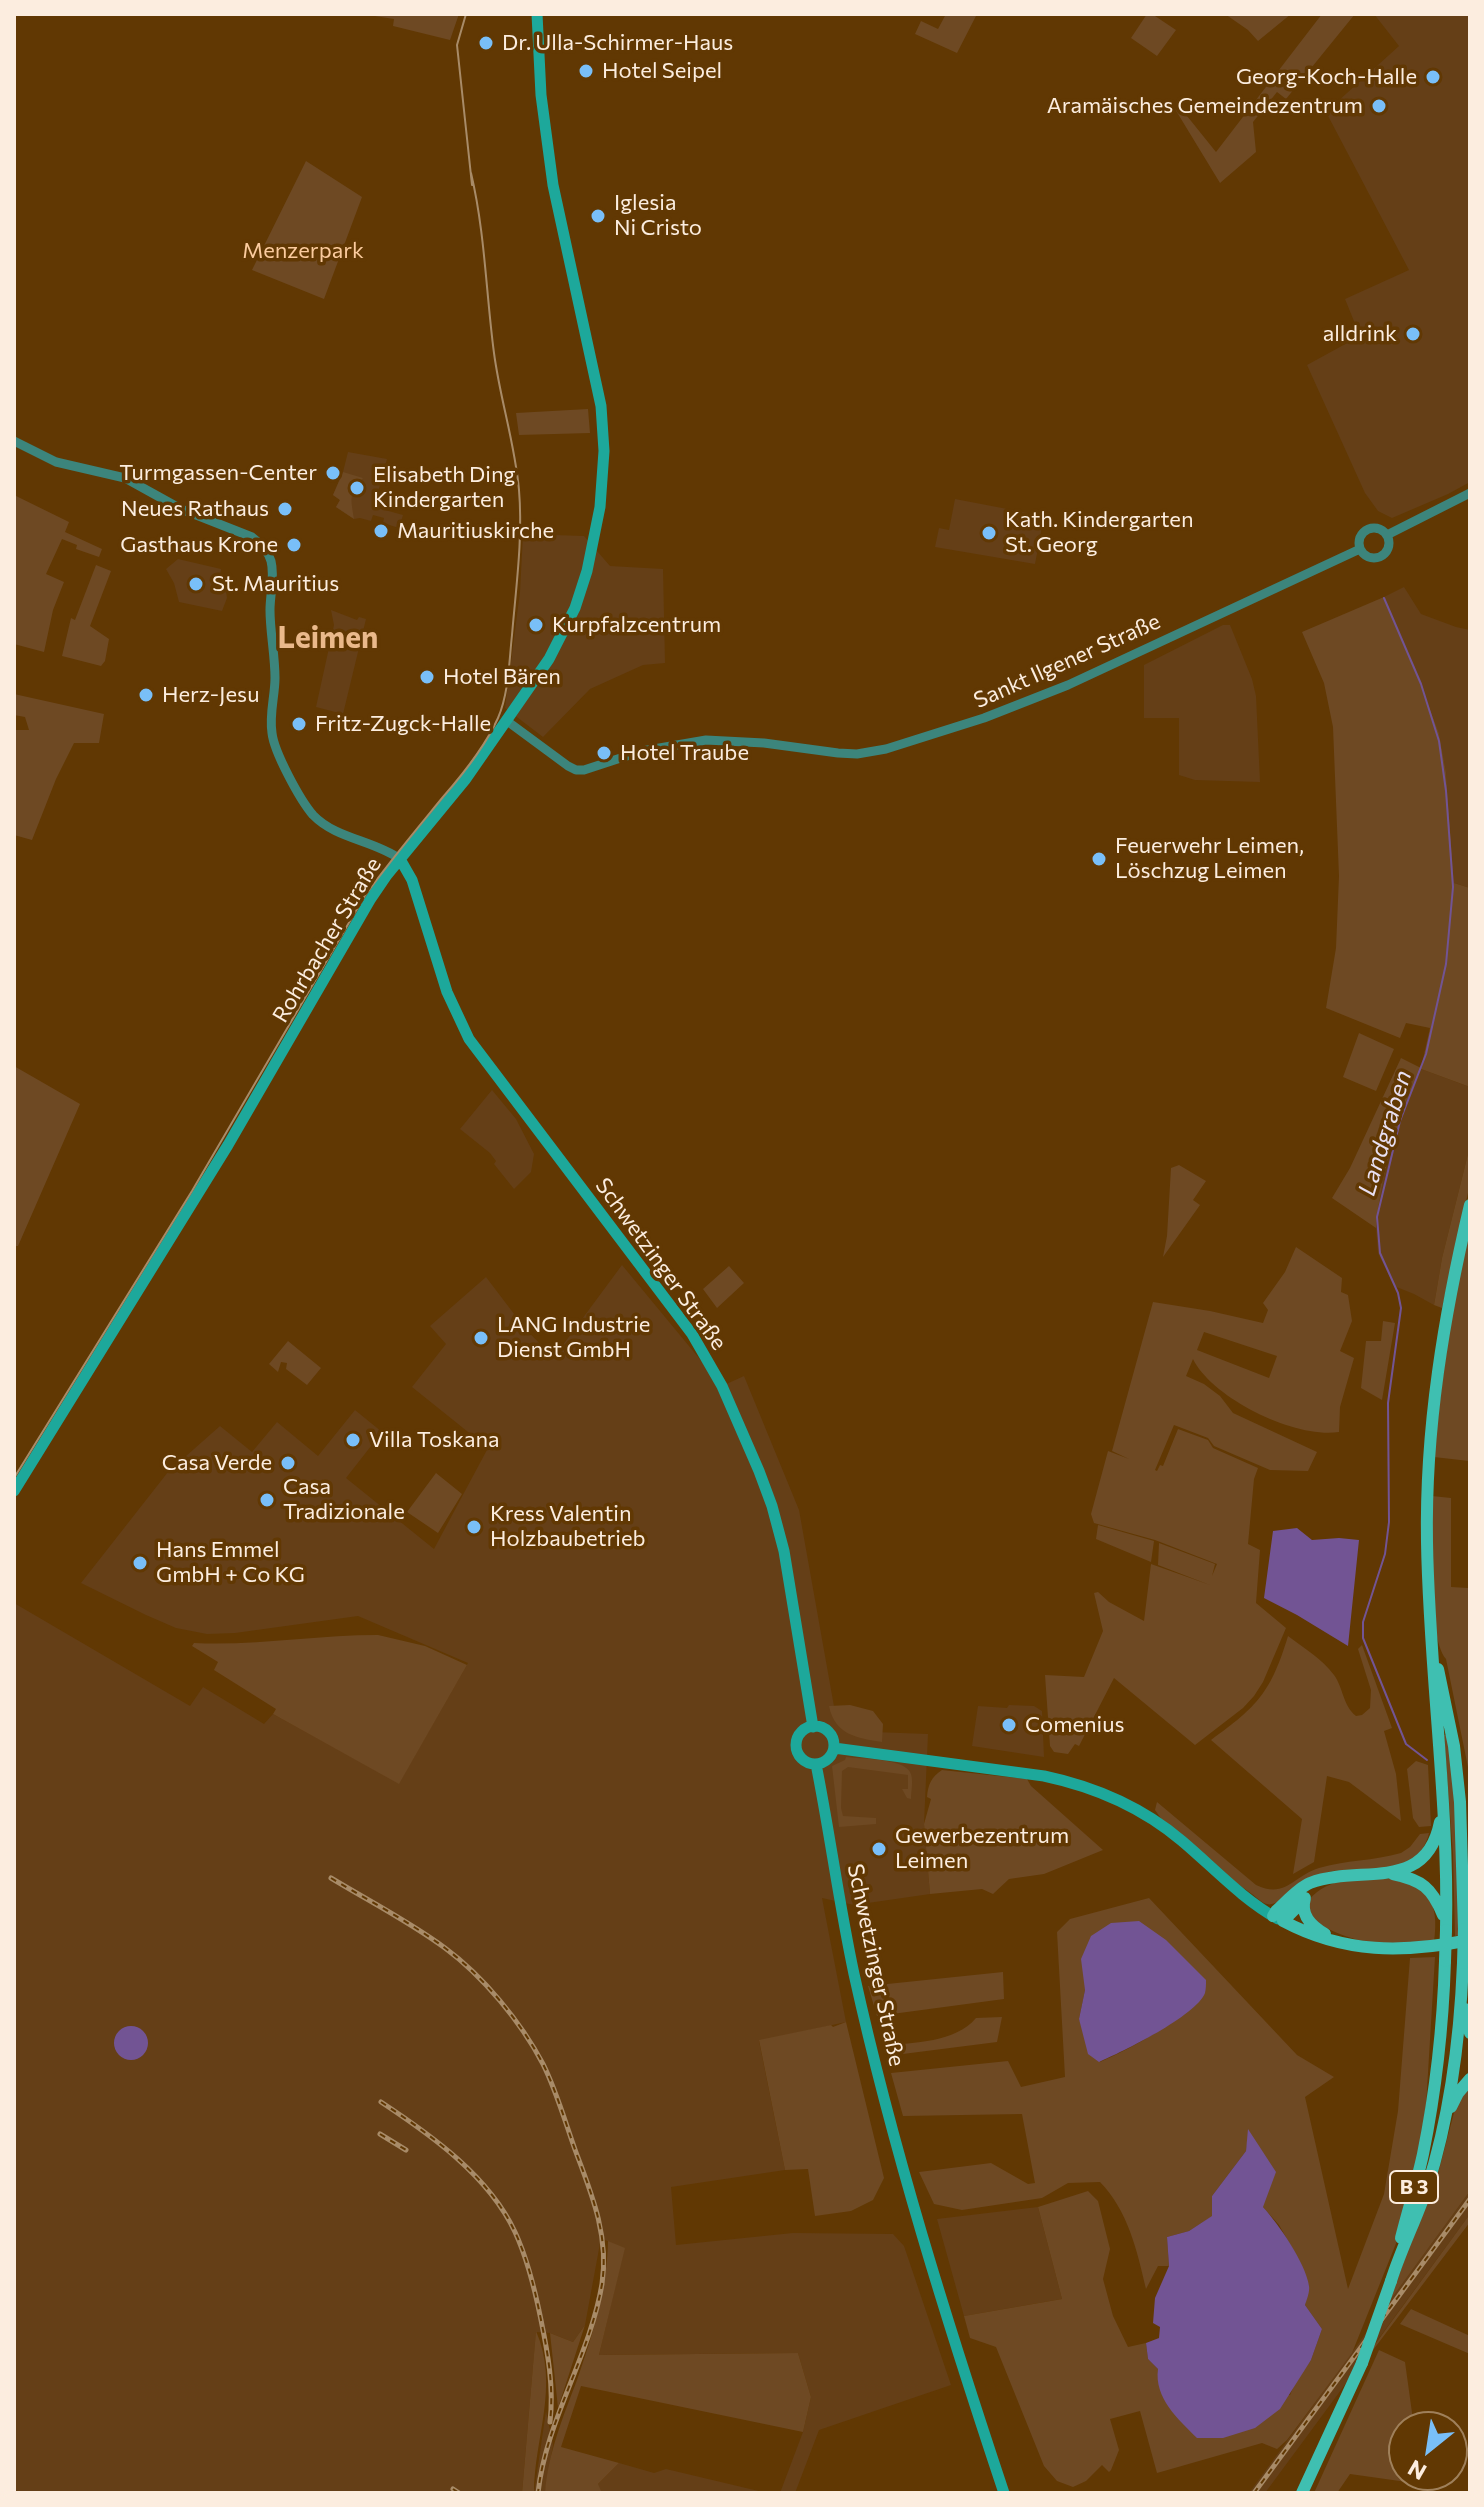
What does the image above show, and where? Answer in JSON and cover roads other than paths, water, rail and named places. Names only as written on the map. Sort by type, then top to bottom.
[{"type":"main road","name":"Rohrbacher Straße","points":[[14,1491],[228,1145],[370,900],[453,796],[507,721],[549,659],[575,608],[587,571],[600,507],[604,451],[595,368],[553,185],[541,95],[537,14]]},
{"type":"main road","name":"Schwetzinger Straße","points":[[400,859],[412,880],[447,992],[469,1039],[692,1334],[730,1401],[772,1506],[784,1551],[813,1727]]},
{"type":"main road","name":"B 3","points":[[1302,2493],[1354,2385],[1396,2265],[1423,2154],[1441,2035],[1446,1926],[1443,1808],[1432,1668],[1427,1528],[1433,1413],[1448,1302],[1470,1205]]},
{"type":"main road","name":"B 3","points":[[1396,2265],[1427,2188],[1446,2113],[1467,1935],[1456,1760],[1431,1635]]},
{"type":"main road","points":[[813,1727],[827,1731],[834,1748],[829,1758],[816,1764],[802,1760],[796,1747],[801,1733],[813,1727]]},
{"type":"main road","points":[[834,1748],[1021,1772],[1076,1783],[1100,1792],[1146,1814],[1236,1890],[1278,1919],[1320,1938],[1367,1948],[1401,1950],[1467,1935]]},
{"type":"main road","name":"Schwetzinger Straße","points":[[816,1764],[855,1977],[904,2172],[945,2313],[1004,2493]]},
{"type":"main road","points":[[1389,1874],[1411,1866],[1428,1853],[1438,1834],[1443,1808]]},
{"type":"main road","points":[[1278,1919],[1276,1911],[1308,1884],[1341,1875],[1389,1874],[1417,1881],[1428,1889],[1439,1903],[1446,1926]]},
{"type":"main road","points":[[1278,1919],[1303,1901],[1320,1881]]},
{"type":"main road","points":[[1303,1901],[1303,1909],[1311,1924],[1338,1942]]},
{"type":"main road","points":[[1462,1988],[1470,2033]]},
{"type":"main road","points":[[1446,2113],[1470,2079]]},
{"type":"street","points":[[14,441],[56,462],[125,478],[181,509],[252,537],[269,555],[273,572],[270,615],[275,681],[271,716],[276,749],[303,802],[315,817],[328,827],[376,845],[400,859]]},
{"type":"street","name":"Sankt Ilgener Straße","points":[[1387,535],[1470,493]]},
{"type":"street","name":"Sankt Ilgener Straße","points":[[1368,528],[1378,528],[1387,535],[1389,546],[1382,555],[1369,557],[1360,549],[1360,536],[1368,528]]},
{"type":"street","name":"Sankt Ilgener Straße","points":[[507,721],[579,771],[642,751],[706,740],[764,743],[838,753],[869,753],[984,718],[1057,690],[1360,549]]},
{"type":"waterway","name":"Landgraben","points":[[1384,598],[1421,684],[1439,741],[1453,887],[1446,964],[1426,1054],[1400,1121],[1377,1217],[1380,1253],[1398,1293],[1401,1308],[1388,1403],[1389,1522],[1385,1554],[1363,1622],[1363,1638],[1406,1744],[1427,1760]]},
{"type":"tram line","points":[[466,14],[457,45],[472,185]]},
{"type":"tram line","points":[[14,1478],[192,1191],[364,897],[474,759],[502,708],[508,677],[518,562],[519,490],[494,353],[482,240],[471,173]]},
{"type":"railway","points":[[331,1878],[404,1920],[445,1948],[500,2001],[543,2064],[589,2186],[601,2234],[602,2284],[588,2337],[550,2440],[538,2493]]},
{"type":"railway","points":[[381,2102],[457,2158],[490,2193],[515,2232],[531,2275],[546,2345],[551,2383],[550,2422]]},
{"type":"railway","points":[[380,2134],[406,2150]]},
{"type":"railway","points":[[1254,2493],[1470,2199]]},
{"type":"railway","points":[[453,2489],[459,2493]]},
{"type":"place","name":"Dr. Ulla-Schirmer-Haus","points":[[486,43]]},
{"type":"place","name":"Hotel Seipel","points":[[586,71]]},
{"type":"place","name":"Georg-Koch-Halle","points":[[1433,77]]},
{"type":"place","name":"Aramäisches Gemeindezentrum","points":[[1379,106]]},
{"type":"place","name":"Iglesia Ni Cristo","points":[[598,216]]},
{"type":"place","name":"alldrink","points":[[1413,334]]},
{"type":"place","name":"Turmgassen-Center","points":[[333,473]]},
{"type":"place","name":"Elisabeth Ding Kindergarten","points":[[357,488]]},
{"type":"place","name":"Neues Rathaus","points":[[285,509]]},
{"type":"place","name":"Mauritiuskirche","points":[[381,531]]},
{"type":"place","name":"Kath. Kindergarten St. Georg","points":[[989,533]]},
{"type":"place","name":"Gasthaus Krone","points":[[294,545]]},
{"type":"place","name":"St. Mauritius","points":[[196,584]]},
{"type":"place","name":"Kurpfalzcentrum","points":[[536,625]]},
{"type":"place","name":"Hotel Bären","points":[[427,677]]},
{"type":"place","name":"Herz-Jesu","points":[[146,695]]},
{"type":"place","name":"Fritz-Zugck-Halle","points":[[299,724]]},
{"type":"place","name":"Hotel Traube","points":[[604,753]]},
{"type":"place","name":"Feuerwehr Leimen, Löschzug Leimen","points":[[1099,859]]},
{"type":"place","name":"LANG Industrie Dienst GmbH","points":[[481,1338]]},
{"type":"place","name":"Villa Toskana","points":[[353,1440]]},
{"type":"place","name":"Casa Verde","points":[[288,1463]]},
{"type":"place","name":"Casa Tradizionale","points":[[267,1500]]},
{"type":"place","name":"Kress Valentin Holzbaubetrieb","points":[[474,1527]]},
{"type":"place","name":"Hans Emmel GmbH + Co KG","points":[[140,1563]]},
{"type":"place","name":"Comenius","points":[[1009,1725]]},
{"type":"place","name":"Gewerbezentrum Leimen","points":[[879,1849]]},
{"type":"district","name":"Leimen","points":[[328,638]]},
{"type":"park label","name":"Menzerpark","points":[[303,251]]}]
